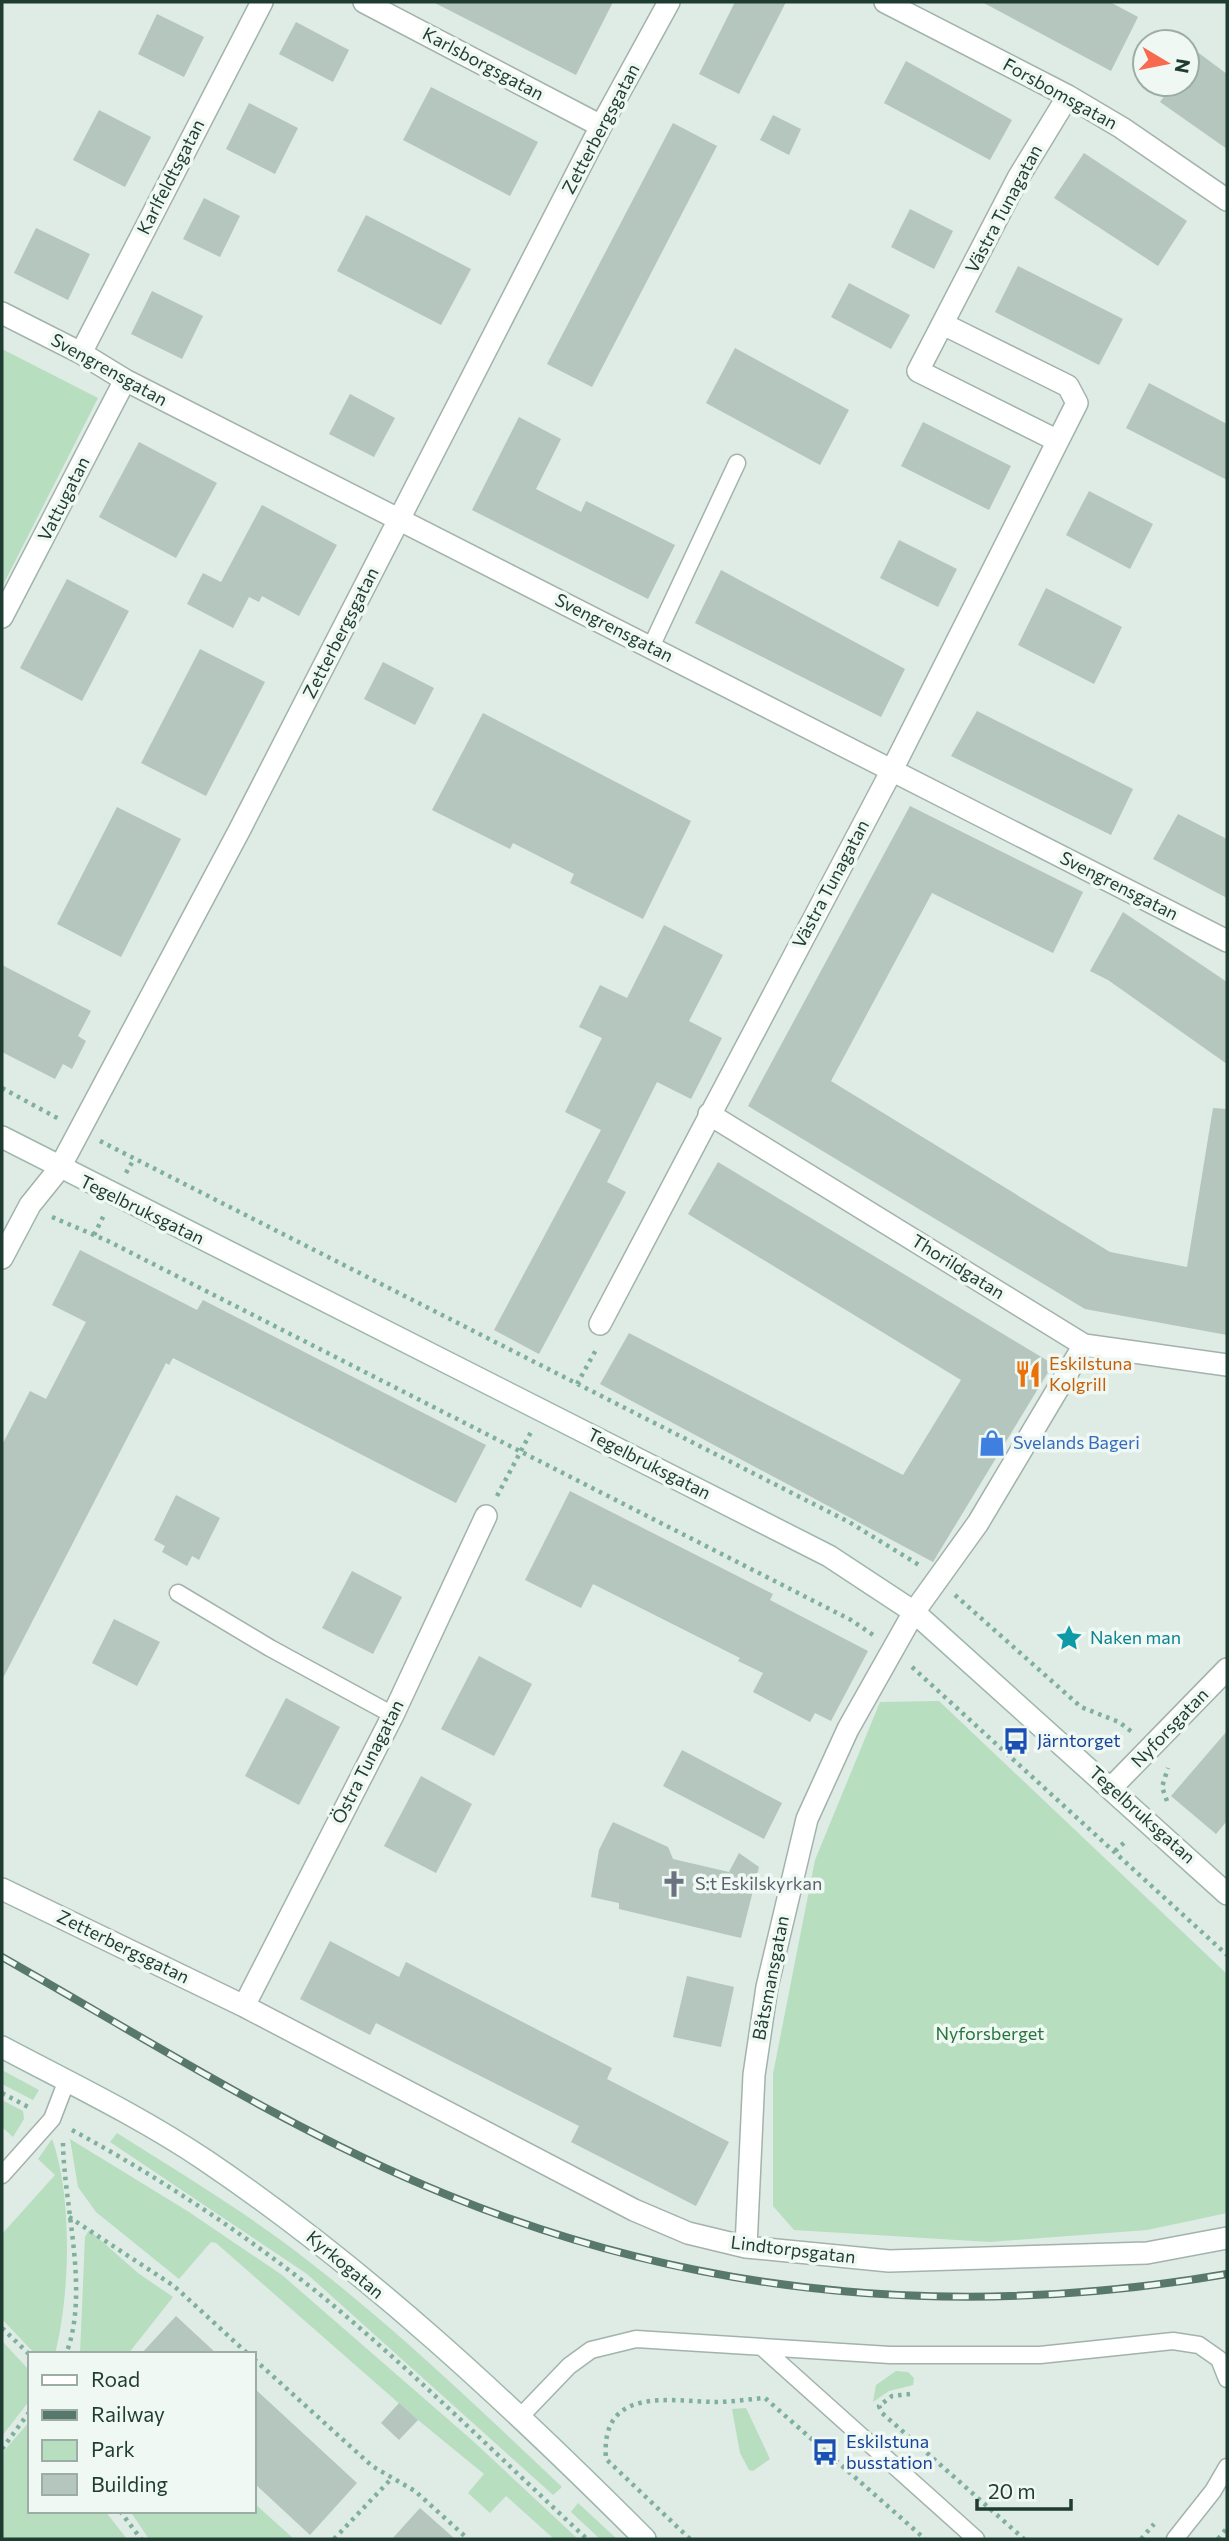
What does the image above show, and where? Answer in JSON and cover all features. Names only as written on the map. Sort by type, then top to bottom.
[{"type":"street","name":"Karlfeldtsgatan","points":[[81,353],[262,2]]},
{"type":"street","name":"Karlsborgsgatan","points":[[364,2],[601,126]]},
{"type":"street","name":"Zetterbergsgatan","points":[[2,1258],[30,1205],[59,1169],[400,519],[601,126],[669,2]]},
{"type":"street","name":"Forsbomsgatan","points":[[885,2],[1068,96],[1122,128],[1227,200]]},
{"type":"street","name":"Västra Tunagatan","points":[[1056,440],[918,371],[1018,177],[1068,96]]},
{"type":"street","name":"Svengrensgatan","points":[[2,313],[81,353],[125,380],[1227,941]]},
{"type":"street","name":"Västra Tunagatan","points":[[600,1324],[892,770],[1077,403],[1068,386],[943,324]]},
{"type":"street","name":"Vattugatan","points":[[2,617],[125,380]]},
{"type":"street","name":"Thorildgatan","points":[[709,1114],[1084,1345],[1227,1365]]},
{"type":"street","name":"Tegelbruksgatan","points":[[2,1137],[59,1169],[829,1556],[914,1612],[1112,1787],[1227,1894]]},
{"type":"street","points":[[914,1612],[978,1523],[1084,1345]]},
{"type":"street","name":"Östra Tunagatan","points":[[244,2006],[393,1714],[486,1516]]},
{"type":"street","name":"Båtsmansgatan","points":[[746,2248],[754,2075],[786,1901],[807,1819],[848,1729],[914,1612]]},
{"type":"street","name":"Nyforsgatan","points":[[1112,1787],[1227,1669]]},
{"type":"street","name":"Zetterbergsgatan","points":[[2,1889],[244,2006]]},
{"type":"street","name":"Lindtorpsgatan","points":[[244,2006],[634,2210],[688,2233],[746,2248],[888,2261],[1035,2259],[1147,2253],[1227,2238]]},
{"type":"street","name":"Kyrkogatan","points":[[2,2047],[67,2080],[203,2158],[292,2221],[520,2417],[645,2539]]},
{"type":"lane","points":[[651,647],[737,463]]},
{"type":"lane","points":[[178,1593],[393,1714]]},
{"type":"lane","points":[[2,2175],[52,2119],[67,2080]]},
{"type":"lane","points":[[520,2417],[569,2366],[591,2350],[615,2343],[653,2338],[764,2349],[890,2355],[1040,2356],[1173,2341],[1199,2345],[1219,2360],[1227,2379]]},
{"type":"lane","points":[[764,2349],[976,2539]]},
{"type":"lane","points":[[1174,2539],[1213,2491],[1227,2467]]},
{"type":"path","points":[[30,1205],[108,1241],[851,1620],[893,1649],[1227,1955]]},
{"type":"path","points":[[577,1384],[600,1341],[600,1324]]},
{"type":"path","points":[[486,1516],[561,1376]]},
{"type":"path","points":[[2,2093],[148,2172],[211,2213],[300,2279],[399,2364],[587,2539]]},
{"type":"path","points":[[63,2137],[76,2301],[74,2328],[67,2352]]},
{"type":"path","points":[[68,2217],[174,2286],[246,2352]]},
{"type":"path","points":[[2,2328],[28,2353]]},
{"type":"path","points":[[256,2361],[360,2456],[415,2491],[468,2539]]},
{"type":"path","points":[[910,2394],[892,2396],[878,2406],[881,2413],[1024,2539]]},
{"type":"path","points":[[690,2539],[606,2459],[604,2437],[615,2419],[634,2403],[678,2398],[716,2402],[765,2398],[925,2539]]},
{"type":"path","points":[[2,2449],[28,2413]]},
{"type":"path","points":[[334,2539],[392,2478]]},
{"type":"path","points":[[122,2513],[141,2539]]},
{"type":"path","points":[[1218,2539],[1227,2528]]},
{"type":"green space","points":[[2,349],[98,398],[2,587]]},
{"type":"green space","name":"Nyforsberget","points":[[939,1701],[1227,1974],[1227,2213],[1147,2230],[990,2242],[794,2230],[773,2206],[773,2074],[815,1860],[880,1702]]},
{"type":"green space","points":[[2,2070],[39,2090],[33,2100],[2,2084]]},
{"type":"green space","points":[[2,2100],[23,2111],[24,2119],[13,2137],[2,2127]]},
{"type":"green space","points":[[117,2133],[245,2215],[322,2272],[427,2361],[562,2487],[553,2495],[307,2274],[110,2142]]},
{"type":"green space","points":[[52,2139],[63,2189],[67,2246],[64,2304],[55,2352],[33,2352],[2,2319],[2,2234],[55,2175],[38,2159]]},
{"type":"green space","points":[[70,2139],[189,2212],[282,2275],[473,2441],[578,2539],[554,2539],[506,2496],[490,2513],[468,2493],[484,2474],[418,2420],[216,2243],[211,2242],[179,2279],[96,2212],[78,2187]]},
{"type":"green space","points":[[89,2230],[138,2273],[173,2297],[130,2352],[80,2352],[85,2237]]},
{"type":"green space","points":[[2,2341],[28,2369],[28,2403],[2,2436]]},
{"type":"green space","points":[[896,2371],[908,2372],[914,2378],[913,2385],[889,2391],[873,2402],[876,2385]]},
{"type":"green space","points":[[746,2408],[770,2459],[753,2471],[749,2470],[740,2453],[732,2409]]},
{"type":"green space","points":[[28,2423],[28,2513],[107,2513],[127,2539],[2,2539],[2,2453]]},
{"type":"green space","points":[[578,2503],[617,2539],[600,2539],[571,2512]]},
{"type":"green space","points":[[256,2505],[294,2539],[149,2539],[131,2513],[256,2513]]},
{"type":"building","points":[[433,2],[613,2],[576,75]]},
{"type":"building","points":[[735,2],[786,2],[739,94],[699,74]]},
{"type":"building","points":[[982,2],[1110,2],[1138,17],[1111,71]]},
{"type":"building","points":[[157,14],[204,37],[184,77],[138,54]]},
{"type":"building","points":[[296,22],[349,50],[333,82],[279,54]]},
{"type":"building","points":[[1201,55],[1227,74],[1227,149],[1160,102],[1163,98],[1201,98]]},
{"type":"building","points":[[906,61],[1012,120],[990,160],[884,103]]},
{"type":"building","points":[[431,87],[538,142],[510,196],[403,140]]},
{"type":"building","points":[[249,103],[298,128],[275,174],[226,149]]},
{"type":"building","points":[[99,110],[151,137],[125,187],[73,160]]},
{"type":"building","points":[[773,115],[801,129],[789,155],[760,140]]},
{"type":"building","points":[[673,123],[717,146],[592,387],[547,364]]},
{"type":"building","points":[[1084,153],[1187,221],[1158,266],[1054,198]]},
{"type":"building","points":[[204,198],[240,216],[220,257],[183,239]]},
{"type":"building","points":[[910,209],[953,231],[934,269],[891,247]]},
{"type":"building","points":[[366,215],[471,269],[441,325],[337,271]]},
{"type":"building","points":[[36,228],[90,254],[68,300],[14,273]]},
{"type":"building","points":[[1018,266],[1123,319],[1099,365],[995,312]]},
{"type":"building","points":[[849,283],[910,315],[891,349],[831,317]]},
{"type":"building","points":[[152,291],[203,316],[182,359],[131,334]]},
{"type":"building","points":[[735,348],[849,410],[820,465],[706,403]]},
{"type":"building","points":[[1149,383],[1227,424],[1227,480],[1126,428]]},
{"type":"building","points":[[350,394],[395,418],[374,457],[329,434]]},
{"type":"building","points":[[519,417],[561,439],[536,489],[581,512],[586,501],[675,545],[648,599],[472,510]]},
{"type":"building","points":[[923,422],[1011,466],[989,510],[901,466]]},
{"type":"building","points":[[139,442],[217,483],[176,558],[99,517]]},
{"type":"building","points":[[1089,491],[1153,524],[1130,569],[1066,535]]},
{"type":"building","points":[[262,505],[337,545],[299,616],[262,596],[259,602],[249,597],[233,628],[187,604],[203,573],[221,582]]},
{"type":"building","points":[[899,540],[957,569],[938,607],[880,578]]},
{"type":"building","points":[[721,570],[905,669],[881,717],[695,623]]},
{"type":"building","points":[[67,579],[129,611],[82,701],[20,668]]},
{"type":"building","points":[[1046,588],[1122,627],[1094,684],[1018,645]]},
{"type":"building","points":[[200,649],[265,682],[206,796],[141,763]]},
{"type":"building","points":[[383,662],[434,688],[415,725],[364,699]]},
{"type":"building","points":[[977,711],[1133,789],[1111,835],[951,756]]},
{"type":"building","points":[[483,713],[691,821],[643,919],[570,883],[574,874],[513,843],[510,849],[432,810]]},
{"type":"building","points":[[910,806],[1083,892],[1053,953],[932,893],[831,1081],[1110,1252],[1187,1267],[1213,1108],[1227,1109],[1227,1335],[1085,1309],[748,1106]]},
{"type":"building","points":[[117,807],[181,839],[121,957],[57,924]]},
{"type":"building","points":[[1178,814],[1227,839],[1227,898],[1153,859]]},
{"type":"building","points":[[1123,912],[1227,982],[1227,1064],[1108,980],[1090,971]]},
{"type":"building","points":[[664,925],[723,955],[689,1021],[722,1038],[691,1099],[657,1082],[607,1182],[626,1192],[539,1354],[494,1330],[601,1130],[565,1112],[602,1038],[579,1027],[600,985],[627,998]]},
{"type":"building","points":[[2,965],[91,1011],[78,1036],[86,1041],[72,1069],[63,1064],[55,1079],[2,1052]]},
{"type":"building","points":[[718,1162],[1053,1364],[933,1562],[600,1384],[629,1333],[903,1475],[961,1380],[688,1214]]},
{"type":"building","points":[[80,1250],[197,1310],[203,1300],[486,1445],[456,1503],[173,1358],[169,1365],[166,1363],[2,1680],[2,1445],[30,1391],[46,1399],[86,1322],[52,1305]]},
{"type":"building","points":[[570,1491],[773,1594],[770,1600],[868,1651],[831,1721],[815,1713],[810,1722],[753,1692],[763,1673],[738,1661],[740,1658],[593,1584],[581,1608],[525,1580]]},
{"type":"building","points":[[176,1495],[220,1518],[199,1560],[192,1556],[187,1566],[162,1552],[165,1546],[154,1540]]},
{"type":"building","points":[[352,1571],[402,1597],[373,1654],[322,1628]]},
{"type":"building","points":[[114,1619],[160,1642],[137,1686],[92,1663]]},
{"type":"building","points":[[479,1656],[532,1684],[494,1756],[441,1729]]},
{"type":"building","points":[[286,1698],[340,1727],[299,1805],[245,1776]]},
{"type":"building","points":[[1227,1731],[1227,1821],[1216,1834],[1171,1796]]},
{"type":"building","points":[[682,1750],[782,1803],[764,1839],[663,1786]]},
{"type":"building","points":[[421,1776],[472,1804],[436,1873],[384,1846]]},
{"type":"building","name":"S:t Eskilskyrkan","points":[[613,1822],[668,1847],[673,1859],[729,1872],[739,1853],[759,1867],[741,1938],[619,1909],[619,1903],[591,1897],[599,1850]]},
{"type":"building","points":[[330,1941],[399,1977],[406,1962],[612,2068],[607,2079],[729,2142],[696,2206],[571,2142],[579,2126],[376,2023],[370,2035],[300,1999]]},
{"type":"building","points":[[687,1976],[734,1987],[721,2047],[673,2037]]},
{"type":"building","points":[[176,2316],[215,2352],[143,2352]]},
{"type":"building","points":[[256,2390],[357,2483],[310,2535],[256,2485]]},
{"type":"building","points":[[399,2403],[418,2420],[399,2440],[381,2423]]},
{"type":"building","points":[[420,2508],[455,2539],[392,2539]]},
{"type":"railway","points":[[2,1957],[220,2083],[387,2169],[445,2194],[541,2229],[637,2257],[733,2277],[831,2290],[929,2296],[1027,2296],[1127,2288],[1227,2274]]},
{"type":"place","name":"Eskilstuna Kolgrill","points":[[1028,1374]]},
{"type":"place","name":"Svelands Bageri","points":[[992,1443]]},
{"type":"place","name":"Naken man","points":[[1069,1638]]},
{"type":"place","name":"Järntorget","points":[[1016,1741]]},
{"type":"place","name":"S:t Eskilskyrkan","points":[[674,1884]]},
{"type":"place","name":"Eskilstuna busstation","points":[[825,2452]]}]
